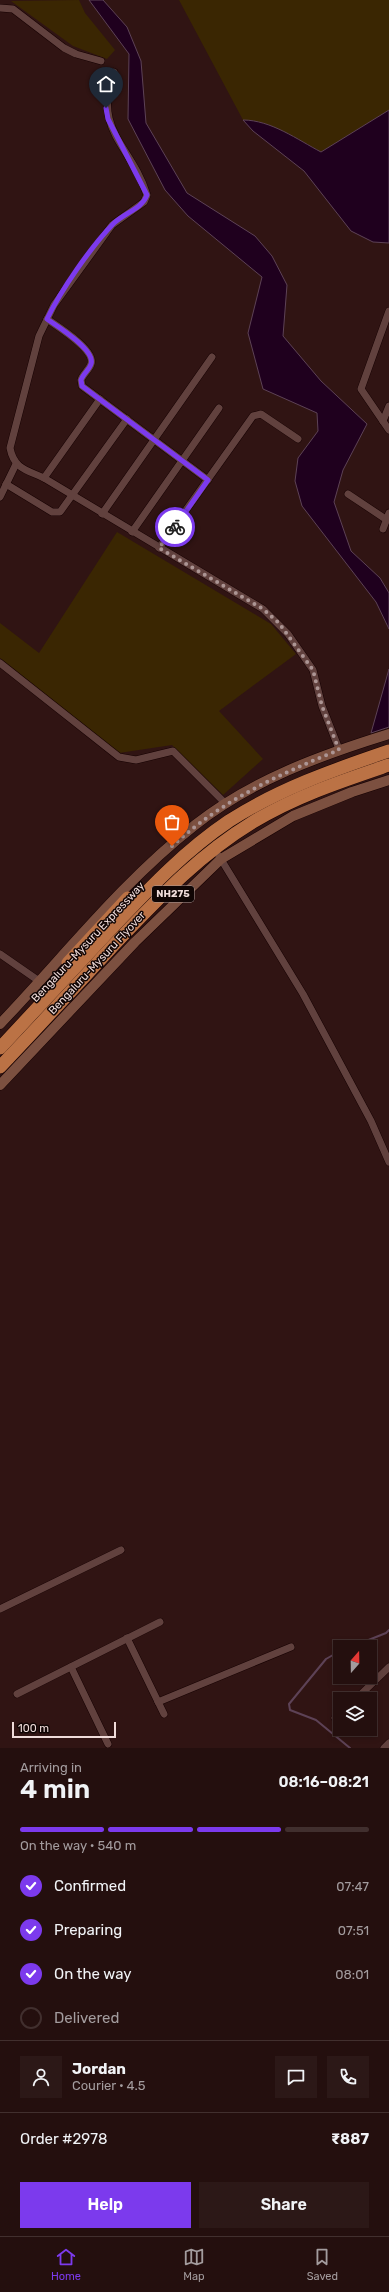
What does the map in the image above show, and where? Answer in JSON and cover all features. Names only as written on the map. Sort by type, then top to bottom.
[{"type":"highway","name":"Bengaluru-Mysuru Expressway","points":[[0,1036],[110,917],[157,870],[193,838],[232,809],[268,789],[387,740]]},
{"type":"highway","name":"Bengaluru-Mysuru Flyover","points":[[0,1048],[149,888],[195,846],[229,822],[285,790],[325,772],[387,740]]},
{"type":"highway","name":"Bengaluru-Mysuru Flyover","points":[[0,1067],[158,897],[203,856],[248,825],[290,801],[329,785],[389,765]]},
{"type":"highway","name":"NH275","points":[[0,1076],[171,896],[220,856],[261,825],[300,804],[389,773]]},
{"type":"street","points":[[0,8],[8,7],[13,9],[76,54],[101,61]]},
{"type":"street","points":[[114,72],[107,90],[108,119],[147,195],[144,202],[112,225],[60,295],[47,319],[39,336],[12,437],[10,448],[12,458],[16,464],[44,478],[263,609],[279,623],[313,670],[322,706],[339,750]]},
{"type":"street","points":[[389,311],[361,389],[389,430]]},
{"type":"street","points":[[47,319],[73,336],[90,355],[91,365],[82,376],[80,383],[208,480]]},
{"type":"street","points":[[102,514],[212,356]]},
{"type":"street","points":[[44,478],[100,399]]},
{"type":"street","points":[[383,421],[389,406]]},
{"type":"street","points":[[132,532],[219,408]]},
{"type":"street","points":[[159,548],[256,414],[261,414],[298,439]]},
{"type":"street","points":[[6,484],[57,513],[60,512],[127,419]]},
{"type":"street","points":[[0,497],[16,464]]},
{"type":"street","points":[[348,494],[388,517],[383,529]]},
{"type":"street","points":[[0,663],[119,756],[136,760],[173,751],[226,804]]},
{"type":"street","name":"Bengaluru-Mysuru Expressway","points":[[0,1024],[116,897],[195,825],[226,804],[278,775],[339,750],[387,740]]},
{"type":"street","name":"NH275","points":[[0,1086],[135,942],[220,856],[293,816],[352,792],[389,780]]},
{"type":"street","points":[[220,856],[303,994],[371,1121],[389,1162]]},
{"type":"street","points":[[0,954],[39,982]]},
{"type":"street","points":[[0,1609],[120,1550]]},
{"type":"street","points":[[17,1694],[160,1622]]},
{"type":"street","points":[[127,1638],[164,1714]]},
{"type":"street","points":[[158,1702],[291,1647]]},
{"type":"street","points":[[71,1667],[108,1744]]},
{"type":"street","points":[[363,1692],[389,1667]]},
{"type":"street","points":[[384,1748],[389,1743]]},
{"type":"shaded area","points":[[79,0],[85,13],[115,50],[107,59],[73,46],[11,1]]},
{"type":"shaded area","points":[[89,0],[103,0],[127,27],[141,61],[146,123],[187,193],[255,236],[272,256],[287,285],[283,336],[321,381],[367,424],[343,470],[334,502],[351,551],[380,578],[389,593],[389,629],[376,602],[302,506],[295,481],[298,458],[318,431],[317,413],[263,389],[248,333],[262,277],[188,216],[165,190],[128,119],[129,54]]},
{"type":"shaded area","points":[[179,0],[389,0],[389,110],[321,152],[273,127],[263,123],[243,120]]},
{"type":"shaded area","points":[[389,110],[389,243],[373,242],[351,231],[304,171],[253,131],[243,120],[264,123],[274,127],[321,152]]},
{"type":"shaded area","points":[[117,532],[271,624],[296,654],[219,711],[263,759],[223,795],[172,745],[119,753],[0,658],[0,623],[39,653]]},
{"type":"shaded area","points":[[389,669],[389,727],[371,733]]},
{"type":"waterway","points":[[368,1640],[386,1633],[389,1630]]},
{"type":"waterway","points":[[333,1655],[326,1659],[289,1704],[290,1710],[316,1720],[350,1748]]},
{"type":"way so far","points":[[172,846],[195,825],[257,785],[284,772],[339,750],[322,706],[313,670],[300,650],[279,623],[263,609],[159,548],[175,527]]},
{"type":"route","points":[[106,108],[108,119],[144,186],[147,195],[144,202],[121,217],[112,225],[60,295],[47,319],[73,336],[90,355],[92,359],[91,365],[82,376],[80,383],[82,386],[208,480],[175,527]]}]
